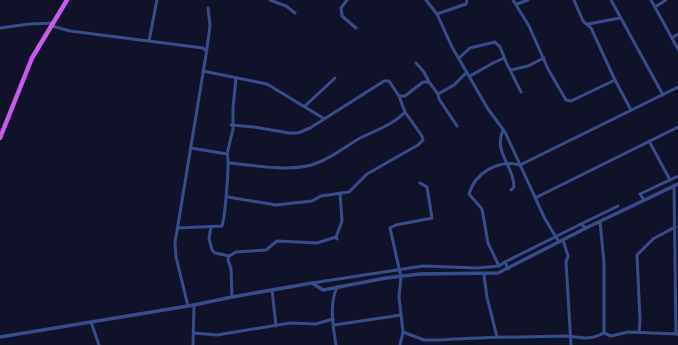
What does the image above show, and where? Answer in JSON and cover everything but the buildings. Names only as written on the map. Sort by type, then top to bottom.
[{"type":"highway","points":[[0,138],[32,58],[66,0]]},
{"type":"street","points":[[149,41],[157,0]]},
{"type":"street","points":[[270,0],[296,13]]},
{"type":"street","points":[[347,0],[341,8],[342,16],[356,28]]},
{"type":"street","points":[[426,0],[437,14],[442,28],[488,109],[503,130],[535,198],[559,242]]},
{"type":"street","points":[[437,14],[466,4],[468,0]]},
{"type":"street","points":[[513,0],[517,4],[548,69],[568,101],[615,80]]},
{"type":"street","points":[[517,4],[528,0]]},
{"type":"street","points":[[574,0],[583,21],[588,24],[631,110]]},
{"type":"street","points":[[611,0],[662,95]]},
{"type":"street","points":[[651,0],[678,49]]},
{"type":"street","points":[[656,7],[666,0]]},
{"type":"street","points":[[188,306],[176,257],[175,243],[210,26],[208,8]]},
{"type":"street","points":[[588,24],[620,18]]},
{"type":"street","points":[[0,28],[29,24],[52,24],[70,31],[203,48],[206,51]]},
{"type":"street","points":[[672,38],[678,34]]},
{"type":"street","points":[[459,58],[470,48],[495,42],[500,48],[521,92]]},
{"type":"street","points":[[511,70],[528,66],[544,58]]},
{"type":"street","points":[[470,76],[493,63],[505,59]]},
{"type":"street","points":[[416,63],[424,72],[438,94],[439,99],[457,126]]},
{"type":"street","points":[[203,71],[267,84],[323,118]]},
{"type":"street","points":[[438,94],[456,83],[467,72]]},
{"type":"street","points":[[178,228],[222,226],[228,197],[226,185],[229,163],[227,154],[233,128],[231,125],[236,78]]},
{"type":"street","points":[[305,106],[336,78]]},
{"type":"street","points":[[228,197],[276,205],[312,201],[321,196],[349,192],[367,174],[420,144],[422,136],[405,112],[399,96],[389,81],[384,81],[343,108],[323,118],[310,128],[298,132],[231,125]]},
{"type":"street","points":[[399,96],[405,96],[423,82],[429,82]]},
{"type":"street","points":[[499,266],[488,243],[482,209],[469,193],[478,176],[505,163],[520,165],[678,87]]},
{"type":"street","points":[[229,163],[272,167],[303,167],[316,164],[356,140],[396,120],[405,112]]},
{"type":"street","points":[[535,198],[678,127]]},
{"type":"street","points":[[503,130],[500,151],[505,163],[513,174],[514,187],[511,190]]},
{"type":"street","points":[[649,141],[670,180]]},
{"type":"street","points":[[191,148],[227,154]]},
{"type":"street","points":[[644,200],[640,194],[678,176]]},
{"type":"street","points":[[400,345],[403,332],[399,297],[401,277],[391,228],[396,225],[432,218],[427,187],[420,183]]},
{"type":"street","points":[[312,283],[323,290],[386,278],[420,274],[484,275],[508,270],[586,228],[676,185],[675,227],[677,334],[628,332],[611,336],[604,333],[593,338],[585,339],[571,336],[428,340],[413,337],[403,332]]},
{"type":"street","points":[[211,227],[209,238],[212,250],[216,253],[229,256],[236,252],[266,250],[277,241],[317,243],[337,238],[342,221],[340,193]]},
{"type":"street","points":[[0,337],[194,305],[312,283],[423,266],[477,268],[499,266],[618,206]]},
{"type":"street","points":[[600,222],[604,262],[604,333]]},
{"type":"street","points":[[580,224],[586,228]]},
{"type":"street","points":[[638,332],[640,320],[637,255],[653,239],[675,227]]},
{"type":"street","points":[[563,240],[568,256],[566,262],[570,302],[569,330],[571,345]]},
{"type":"street","points":[[229,256],[228,260],[231,269],[232,297]]},
{"type":"street","points":[[505,262],[508,270]]},
{"type":"street","points":[[484,275],[487,297],[497,337]]},
{"type":"street","points":[[336,345],[332,318],[333,296],[337,287]]},
{"type":"street","points":[[272,290],[276,326]]},
{"type":"street","points":[[193,345],[194,305]]},
{"type":"street","points":[[334,325],[401,315]]},
{"type":"street","points":[[194,333],[217,335],[290,323],[316,324],[332,318]]},
{"type":"street","points":[[90,322],[99,345]]}]
